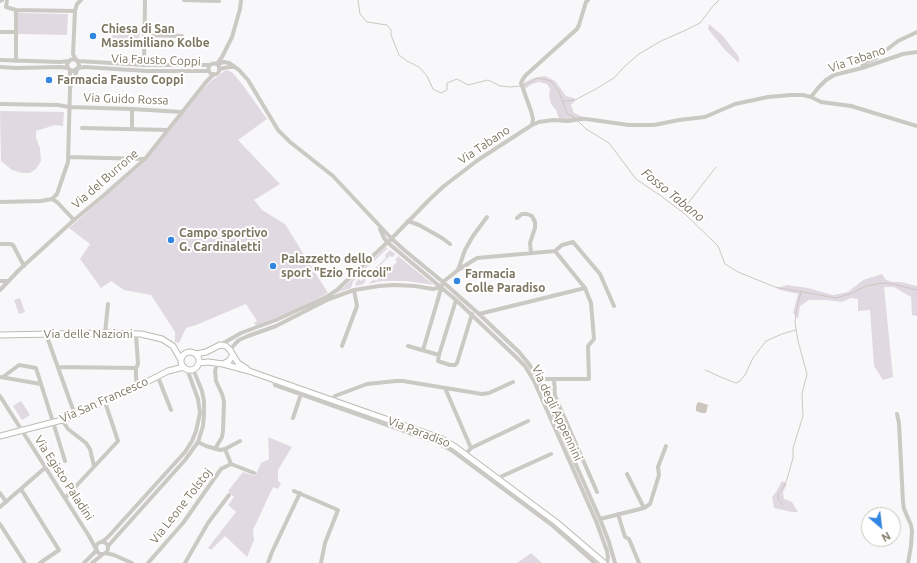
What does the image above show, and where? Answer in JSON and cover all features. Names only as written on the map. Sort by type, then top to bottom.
[{"type":"main road","name":"Via delle Nazioni","points":[[0,335],[105,333],[136,334],[162,339],[173,346],[183,365]]},
{"type":"main road","points":[[196,354],[199,358],[199,363],[196,368],[194,369],[183,365],[183,355],[188,352],[194,352],[196,354],[206,352],[220,345],[226,346],[238,363],[249,370]]},
{"type":"main road","points":[[220,364],[229,361],[233,356]]},
{"type":"main road","points":[[199,363],[208,362],[249,370]]},
{"type":"main road","name":"Via San Francesco","points":[[0,436],[62,420],[75,415],[183,365]]},
{"type":"main road","name":"Via Paradiso","points":[[249,370],[274,379],[302,392],[440,438],[466,454],[498,478],[596,560],[605,563]]},
{"type":"street","points":[[7,0],[6,7],[16,10],[75,11]]},
{"type":"street","points":[[70,89],[79,65],[74,54],[75,11],[77,4],[81,0]]},
{"type":"street","points":[[144,64],[145,0]]},
{"type":"street","points":[[184,0],[219,2]]},
{"type":"street","points":[[217,64],[232,37],[241,0]]},
{"type":"street","points":[[532,125],[531,110],[521,83],[526,75],[577,29],[580,25],[585,1]]},
{"type":"street","points":[[16,10],[16,61]]},
{"type":"street","points":[[0,32],[16,32]]},
{"type":"street","points":[[862,68],[863,65],[876,58],[898,40],[917,32]]},
{"type":"street","points":[[144,35],[182,36]]},
{"type":"street","name":"Via Tabano","points":[[811,97],[826,80],[834,75],[862,68],[903,54],[917,52]]},
{"type":"street","points":[[0,202],[41,201],[52,199],[57,194],[68,157],[70,89],[69,69],[67,64],[74,54]]},
{"type":"street","name":"Via Fausto Coppi","points":[[0,60],[77,60],[144,64],[210,65]]},
{"type":"street","points":[[224,62],[229,63],[234,67],[219,69],[218,72],[214,74],[209,72],[210,65],[224,62]]},
{"type":"street","points":[[217,64],[219,69]]},
{"type":"street","name":"Via Fausto Coppi","points":[[0,67],[60,67],[73,71],[85,67],[147,71],[209,72]]},
{"type":"street","name":"Via degli Appennini","points":[[234,67],[239,70],[248,80],[278,130],[290,142],[333,176],[391,238],[479,314],[519,352],[529,364],[596,521],[607,551],[608,557],[605,563]]},
{"type":"street","name":"Via del Burrone","points":[[0,290],[74,220],[145,159],[214,74]]},
{"type":"street","name":"Via Tabano","points":[[220,345],[241,333],[276,320],[328,296],[342,285],[430,199],[461,172],[532,125],[539,122],[553,120],[573,121],[581,119],[629,126],[654,125],[705,117],[735,104],[768,97],[803,95],[821,102],[851,106],[917,126]]},
{"type":"street","name":"Via Guido Rossa","points":[[0,104],[58,105],[69,107],[182,112]]},
{"type":"street","points":[[132,109],[132,129]]},
{"type":"street","points":[[82,128],[168,130]]},
{"type":"street","points":[[68,157],[145,159]]},
{"type":"street","points":[[52,199],[57,202],[74,220]]},
{"type":"street","points":[[517,218],[522,214],[527,214],[532,216],[535,222],[535,228],[530,243],[531,253]]},
{"type":"street","points":[[458,270],[465,250],[487,217]]},
{"type":"street","points":[[408,221],[428,230],[450,244]]},
{"type":"street","points":[[378,224],[387,242]]},
{"type":"street","name":"Via degli Appennini","points":[[387,242],[456,300],[515,356],[536,380],[600,519],[615,563]]},
{"type":"street","points":[[423,350],[443,282],[477,258],[555,251],[562,245],[573,242],[600,274],[614,306]]},
{"type":"street","points":[[0,244],[14,245],[24,266]]},
{"type":"street","points":[[536,380],[589,379],[588,346],[594,339],[591,303],[585,288],[555,251]]},
{"type":"street","points":[[0,281],[8,281]]},
{"type":"street","points":[[230,350],[239,340],[276,326],[329,299],[354,290],[394,285],[433,289],[441,287]]},
{"type":"street","points":[[456,300],[438,361],[450,365],[455,365],[458,361],[473,316],[585,288]]},
{"type":"street","points":[[342,346],[357,306],[354,290]]},
{"type":"street","points":[[105,333],[108,304]]},
{"type":"street","points":[[46,334],[75,415]]},
{"type":"street","points":[[136,334],[138,364],[136,368],[137,387]]},
{"type":"street","points":[[408,346],[439,355]]},
{"type":"street","points":[[215,449],[222,437],[223,432],[224,401],[216,382],[215,371],[220,364]]},
{"type":"street","points":[[84,563],[96,549],[98,544],[108,537],[185,452],[192,441],[196,432],[200,413],[198,399],[183,365]]},
{"type":"street","points":[[2,377],[19,366],[36,368],[65,461]]},
{"type":"street","points":[[58,367],[136,368]]},
{"type":"street","points":[[92,563],[107,551],[108,546],[185,460],[198,442],[203,426],[204,401],[194,369]]},
{"type":"street","points":[[2,377],[41,384]]},
{"type":"street","points":[[158,377],[171,410]]},
{"type":"street","points":[[554,379],[555,396],[597,492]]},
{"type":"street","points":[[513,382],[489,393],[482,394],[403,381],[367,384],[335,396],[331,402],[438,443],[451,450],[554,524]]},
{"type":"street","points":[[445,388],[471,448]]},
{"type":"street","points":[[293,418],[302,392]]},
{"type":"street","name":"Via Egisto Paladini","points":[[0,396],[90,537],[96,549]]},
{"type":"street","points":[[65,498],[118,441],[105,402]]},
{"type":"street","points":[[897,414],[899,423],[903,502],[912,532],[908,563]]},
{"type":"street","points":[[62,420],[68,429],[86,443],[90,449],[94,466]]},
{"type":"street","points":[[466,454],[471,448],[528,421]]},
{"type":"street","points":[[198,442],[220,450],[240,442]]},
{"type":"street","points":[[600,519],[644,508],[650,504],[659,475],[658,467],[666,446]]},
{"type":"street","points":[[225,449],[231,464],[254,473]]},
{"type":"street","points":[[498,478],[551,454]]},
{"type":"street","name":"Via Leone Tolstoj","points":[[148,563],[183,523],[221,469],[231,464]]},
{"type":"street","points":[[0,507],[46,467]]},
{"type":"street","points":[[627,474],[644,508]]},
{"type":"street","points":[[21,489],[59,550],[40,563]]},
{"type":"street","points":[[294,491],[338,510],[325,543],[321,563]]},
{"type":"street","points":[[0,493],[6,502]]},
{"type":"street","points":[[268,563],[300,493]]},
{"type":"street","points":[[185,563],[208,523],[229,495]]},
{"type":"street","points":[[618,514],[625,537],[629,539],[639,563]]},
{"type":"street","points":[[0,524],[25,563]]},
{"type":"street","name":"Via Egisto Paladini","points":[[90,537],[102,542]]},
{"type":"street","points":[[102,542],[106,543],[114,555]]},
{"type":"street","points":[[96,549],[100,553],[114,555],[132,563]]},
{"type":"street","points":[[596,560],[607,551]]},
{"type":"street","points":[[611,563],[613,558]]},
{"type":"shaded area","points":[[18,13],[68,14],[67,35],[18,34]]},
{"type":"shaded area","points":[[709,24],[723,36],[739,57],[739,63],[725,50],[708,29]]},
{"type":"shaded area","points":[[112,28],[140,29],[139,48],[112,47]]},
{"type":"shaded area","points":[[226,70],[232,72],[267,119],[238,140],[280,184],[254,200],[262,210],[285,224],[328,293],[286,314],[256,326],[254,323],[257,321],[246,304],[186,328],[179,343],[175,342],[175,332],[151,295],[124,290],[111,281],[101,288],[80,259],[90,244],[69,228],[144,163],[202,90]]},
{"type":"shaded area","points":[[545,76],[555,81],[566,96],[574,98],[575,101],[571,105],[574,113],[584,117],[579,119],[559,120],[556,110],[551,104],[549,95],[550,89],[547,84],[539,82],[532,84],[525,89],[522,84],[533,78]]},
{"type":"shaded area","points":[[0,111],[64,112],[63,126],[55,125],[36,131],[41,161],[36,169],[30,173],[22,173],[12,170],[1,161]]},
{"type":"shaded area","points":[[386,247],[388,248],[357,277],[351,288],[335,293],[343,288]]},
{"type":"shaded area","points":[[390,250],[395,254],[393,257],[390,256],[365,280],[366,281],[362,285],[355,286],[359,279],[361,281],[386,258],[385,255]]},
{"type":"shaded area","points":[[398,256],[434,285],[406,281],[382,281],[368,284],[374,279],[376,281],[397,262],[395,260]]},
{"type":"shaded area","points":[[882,274],[886,280],[917,286],[917,316],[912,315],[911,297],[894,287],[884,287],[893,377],[883,380],[874,366],[870,310],[858,311],[858,299],[851,298],[842,302],[809,300],[800,306],[798,319],[793,313],[798,294],[776,289],[787,285],[808,288],[833,295],[848,292],[863,280]]},
{"type":"shaded area","points":[[20,298],[25,312],[19,314],[14,300]]},
{"type":"shaded area","points":[[21,401],[30,415],[22,420],[13,406]]},
{"type":"shaded area","points":[[698,402],[708,405],[706,413],[696,411]]},
{"type":"shaded area","points":[[268,437],[292,447],[278,470],[278,481],[281,483],[278,489],[273,487],[253,530],[254,540],[247,557],[225,536],[211,550],[208,548],[236,512],[228,505],[234,497],[228,491],[243,472],[255,476],[261,463],[269,459]]},
{"type":"shaded area","points":[[782,481],[787,484],[783,492],[784,499],[792,502],[798,512],[774,508],[772,497]]},
{"type":"shaded area","points":[[531,553],[542,563],[517,563]]},
{"type":"waterway","name":"Fosso Tabano","points":[[358,0],[360,14],[367,22],[387,25],[391,30],[391,35],[399,55],[419,67],[427,76],[433,89],[441,93],[447,90],[447,83],[457,79],[468,85],[488,80],[500,86],[520,86]]},
{"type":"waterway","points":[[564,101],[575,100],[596,89],[614,78],[639,54],[661,41],[700,23],[719,0]]},
{"type":"waterway","name":"Fosso Tabano","points":[[523,86],[538,78],[551,81],[559,92],[567,113],[575,118]]},
{"type":"waterway","name":"Fosso Tabano","points":[[578,121],[586,129],[609,143],[636,179],[685,214],[718,246],[725,264],[738,272],[775,287],[836,298],[850,294],[866,286],[883,283],[917,290]]},
{"type":"waterway","points":[[682,211],[716,167]]},
{"type":"waterway","points":[[783,505],[778,499],[778,494],[783,488],[787,479],[793,458],[793,448],[803,416],[802,394],[807,374],[798,341],[795,323],[801,292]]},
{"type":"waterway","points":[[705,370],[736,383],[745,375],[753,358],[766,341],[796,330]]},
{"type":"place","name":"Chiesa di San Massimiliano Kolbe","points":[[93,36]]},
{"type":"place","name":"Farmacia Fausto Coppi","points":[[49,80]]},
{"type":"place","name":"Campo sportivo G. Cardinaletti","points":[[171,240]]},
{"type":"place","name":"Palazzetto dello sport \"Ezio Triccoli\"","points":[[273,266]]},
{"type":"place","name":"Farmacia Colle Paradiso","points":[[457,281]]}]
